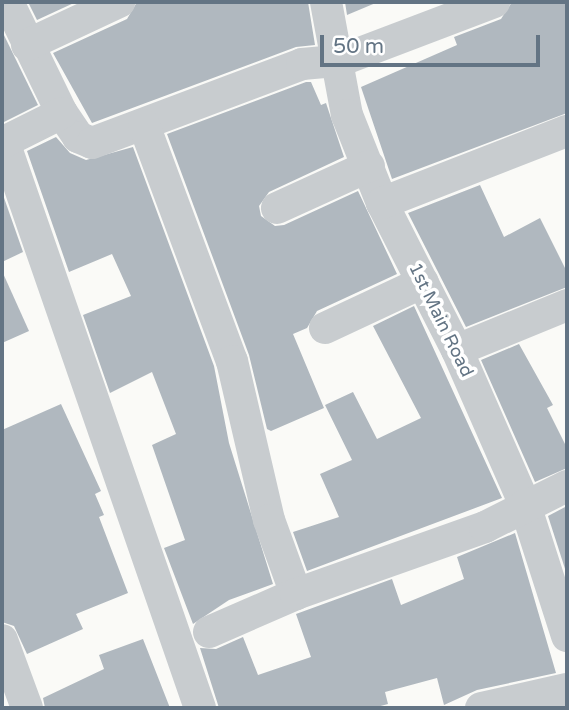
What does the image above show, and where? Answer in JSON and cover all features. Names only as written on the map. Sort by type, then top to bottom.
[{"type":"street","points":[[8,2],[62,113],[78,137],[92,143],[302,64],[339,61],[494,2]]},
{"type":"street","points":[[27,45],[120,2]]},
{"type":"street","name":"1st Main Road","points":[[326,2],[347,115],[382,204],[457,350],[525,505],[567,636]]},
{"type":"street","points":[[62,113],[3,143],[200,708]]},
{"type":"street","points":[[144,125],[232,361],[269,520],[296,594]]},
{"type":"street","points":[[382,204],[567,131]]},
{"type":"street","points":[[277,208],[369,166]]},
{"type":"street","points":[[325,328],[423,282]]},
{"type":"street","points":[[457,350],[567,305]]},
{"type":"street","points":[[209,632],[296,594],[485,527],[567,486]]},
{"type":"street","points":[[2,640],[27,708]]},
{"type":"street","points":[[483,708],[567,689]]},
{"type":"building","points":[[28,2],[76,2],[37,20]]},
{"type":"building","points":[[137,2],[308,2],[315,45],[296,47],[92,123],[53,53],[127,19]]},
{"type":"building","points":[[345,2],[378,2],[347,15]]},
{"type":"building","points":[[512,2],[567,2],[567,113],[392,179],[361,87],[457,45],[454,37],[501,19]]},
{"type":"building","points":[[2,31],[38,105],[2,123]]},
{"type":"building","points":[[311,82],[321,105],[326,103],[344,157],[269,192],[259,206],[261,216],[275,226],[284,225],[358,191],[397,274],[317,311],[307,328],[293,334],[324,408],[271,431],[267,429],[249,355],[167,134]]},
{"type":"building","points":[[56,137],[70,153],[86,160],[133,147],[214,366],[229,443],[273,584],[229,600],[193,624],[164,548],[185,540],[152,445],[176,434],[152,372],[110,393],[83,315],[131,296],[112,254],[69,272],[27,151]]},
{"type":"building","points":[[480,185],[504,237],[540,218],[567,272],[567,287],[466,327],[408,213]]},
{"type":"building","points":[[2,192],[23,252],[2,262]]},
{"type":"building","points":[[2,271],[29,331],[2,343]]},
{"type":"building","points":[[414,306],[502,498],[307,571],[293,532],[339,517],[320,474],[352,460],[325,405],[353,392],[377,439],[421,418],[373,326]]},
{"type":"building","points":[[519,344],[553,405],[547,408],[567,448],[567,468],[535,482],[481,360]]},
{"type":"building","points":[[61,404],[101,491],[95,494],[104,515],[99,517],[128,593],[76,614],[83,629],[27,654],[14,626],[2,622],[2,430]]},
{"type":"building","points":[[567,506],[567,575],[548,516]]},
{"type":"building","points":[[515,533],[556,673],[477,690],[444,705],[437,678],[385,692],[388,704],[373,708],[219,708],[200,648],[216,649],[243,637],[258,675],[311,657],[296,614],[392,579],[401,605],[464,579],[457,557]]},
{"type":"building","points":[[143,639],[170,708],[45,708],[43,698],[104,669],[99,655]]}]
